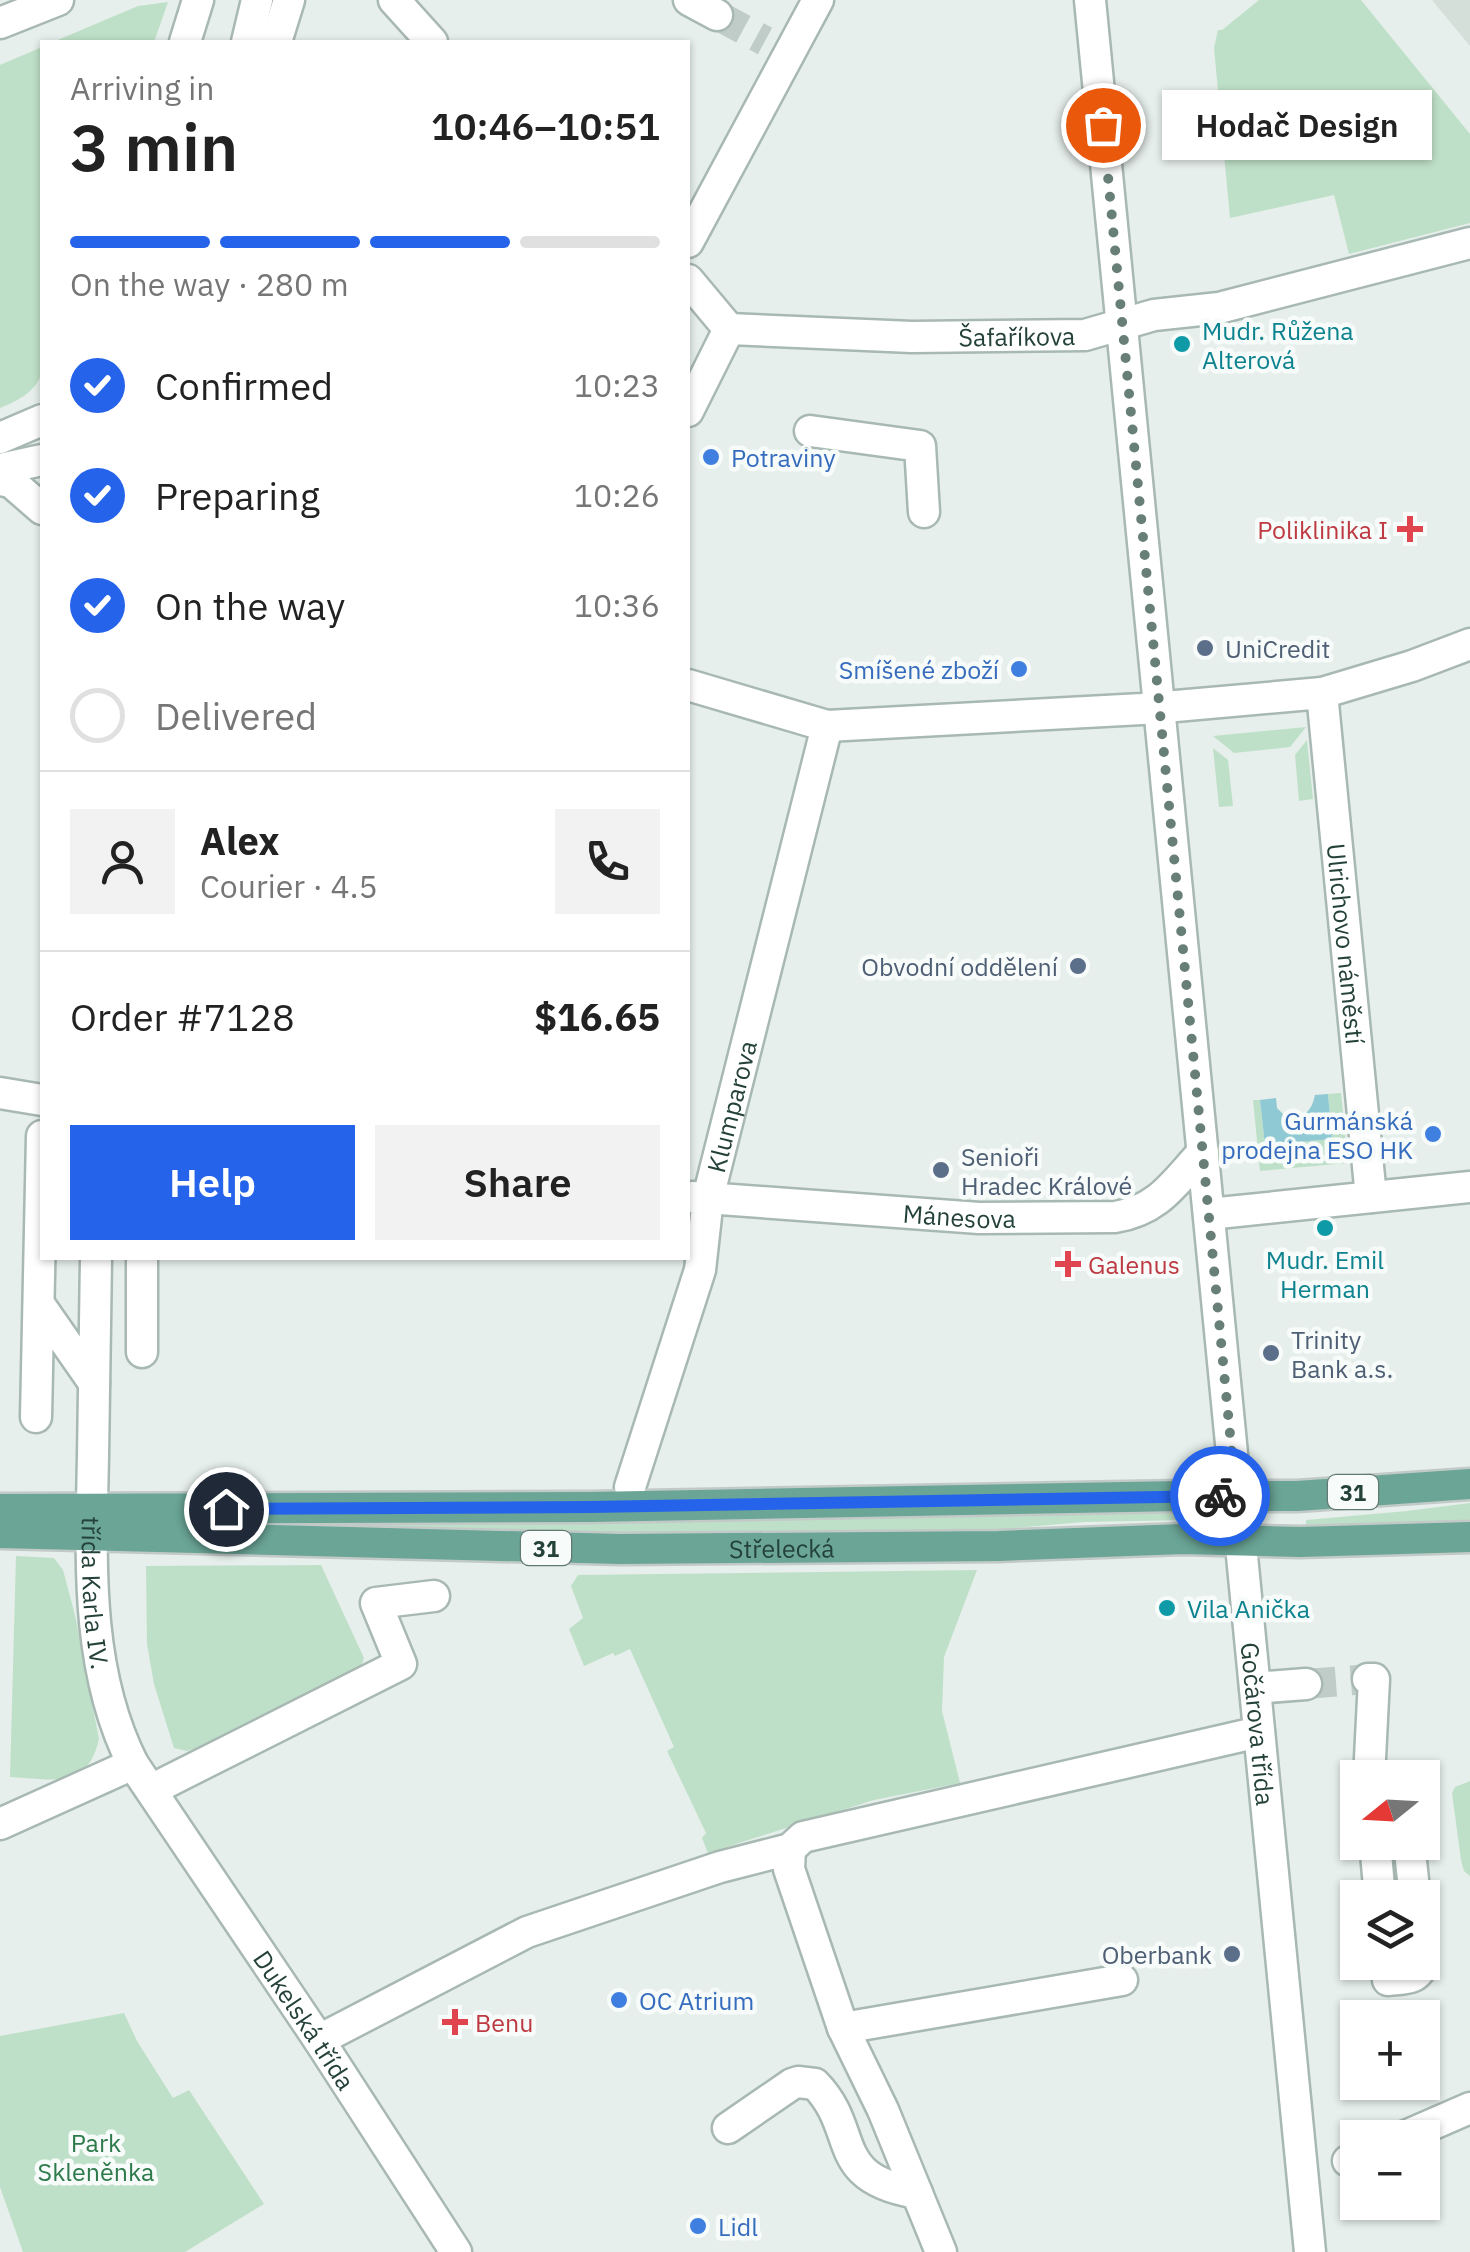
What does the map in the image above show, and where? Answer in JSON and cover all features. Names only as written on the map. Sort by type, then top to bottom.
[{"type":"main road","name":"Střelecká","points":[[92,1523],[590,1507],[1297,1496],[1470,1484]]},
{"type":"main road","name":"31","points":[[0,1509],[92,1523]]},
{"type":"main road","name":"Střelecká","points":[[92,1523],[604,1550],[1470,1537]]},
{"type":"main road","name":"31","points":[[0,1533],[92,1523]]},
{"type":"street","points":[[0,24],[58,0]]},
{"type":"street","points":[[186,40],[198,0]]},
{"type":"street","points":[[247,40],[257,0]]},
{"type":"street","points":[[277,40],[289,0]]},
{"type":"street","points":[[394,0],[430,40]]},
{"type":"street","points":[[689,0],[717,15]]},
{"type":"street","points":[[690,238],[776,48],[818,0]]},
{"type":"street","name":"Gočárova třída","points":[[1090,0],[1310,2252]]},
{"type":"street","name":"Šafaříkova","points":[[729,329],[912,338],[1085,335],[1154,315],[1219,308],[1470,243]]},
{"type":"street","points":[[690,282],[729,329],[690,407]]},
{"type":"street","points":[[0,438],[40,421]]},
{"type":"street","points":[[810,431],[920,446],[924,512]]},
{"type":"street","points":[[0,469],[40,460]]},
{"type":"street","points":[[0,480],[11,482],[40,507]]},
{"type":"street","points":[[690,686],[827,726],[1160,708],[1322,693],[1470,644]]},
{"type":"street","name":"Ulrichovo náměstí","points":[[1322,693],[1370,1197]]},
{"type":"street","name":"Klumparova","points":[[630,1486],[700,1270],[698,1197],[827,726]]},
{"type":"street","points":[[0,1093],[40,1100]]},
{"type":"street","name":"Mánesova","points":[[698,1197],[979,1218],[1115,1217],[1136,1214],[1154,1204],[1203,1152]]},
{"type":"street","points":[[1209,1214],[1470,1186]]},
{"type":"street","points":[[36,1417],[40,1248]]},
{"type":"street","name":"třída Karla IV.","points":[[96,1260],[92,1523],[99,1661],[113,1720],[133,1764],[151,1790]]},
{"type":"street","points":[[142,1260],[142,1352]]},
{"type":"street","points":[[39,1304],[94,1383]]},
{"type":"street","points":[[151,1790],[401,1664],[376,1603],[434,1596]]},
{"type":"street","points":[[1368,1679],[1374,1679],[1370,1760]]},
{"type":"street","points":[[1255,1688],[1306,1684]]},
{"type":"street","points":[[319,2040],[527,1932],[790,1849],[803,1837],[1260,1732]]},
{"type":"street","points":[[0,1824],[133,1764]]},
{"type":"street","name":"Dukelská třída","points":[[151,1790],[456,2252]]},
{"type":"street","points":[[790,1849],[790,1869],[843,2028],[883,2110],[940,2252]]},
{"type":"street","points":[[843,2028],[1122,1980]]},
{"type":"street","points":[[728,2128],[798,2082],[815,2084],[829,2101],[848,2148],[864,2174],[916,2194]]},
{"type":"street","points":[[1440,2121],[1470,2108]]},
{"type":"shaded area","points":[[1432,0],[1470,0],[1470,46]]},
{"type":"green space","points":[[1259,0],[1361,0],[1470,134],[1470,223],[1349,254],[1334,195],[1230,218],[1214,48],[1218,30]]},
{"type":"green space","points":[[168,2],[155,40],[58,40],[138,6]]},
{"type":"green space","points":[[40,48],[40,377],[31,390],[0,408],[0,65]]},
{"type":"green space","points":[[1306,727],[1290,747],[1234,753],[1213,736]]},
{"type":"green space","points":[[1307,740],[1313,799],[1299,801],[1295,755]]},
{"type":"green space","points":[[1213,748],[1228,760],[1233,806],[1219,807]]},
{"type":"green space","points":[[1341,1093],[1348,1163],[1260,1171],[1253,1100],[1260,1100],[1265,1145],[1332,1139],[1328,1094]]},
{"type":"green space","points":[[1470,1503],[1470,1524],[1306,1528],[1306,1520]]},
{"type":"green space","points":[[1190,1513],[1190,1520],[1085,1522],[956,1533],[632,1537],[325,1527],[418,1520]]},
{"type":"green space","points":[[16,1556],[54,1558],[63,1570],[75,1615],[99,1739],[86,1767],[66,1778],[10,1777]]},
{"type":"green space","points":[[321,1565],[364,1658],[360,1669],[203,1746],[187,1751],[174,1748],[154,1684],[147,1644],[146,1566]]},
{"type":"green space","points":[[977,1570],[944,1657],[942,1711],[960,1783],[874,1800],[708,1853],[702,1838],[706,1833],[667,1751],[674,1747],[630,1649],[584,1666],[569,1629],[583,1618],[571,1586],[578,1575]]},
{"type":"green space","points":[[1470,1781],[1470,1876],[1461,1860],[1452,1793],[1455,1787]]},
{"type":"green space","name":"Park Skleněnka","points":[[124,2013],[173,2098],[189,2090],[264,2204],[185,2252],[23,2252],[0,2187],[0,2036]]},
{"type":"water","points":[[1328,1094],[1332,1139],[1265,1145],[1260,1100],[1276,1098],[1277,1108],[1286,1117],[1297,1117],[1309,1110],[1315,1095]]},
{"type":"tunnel","points":[[717,15],[765,41]]},
{"type":"tunnel","points":[[1306,1684],[1368,1679]]},
{"type":"way so far","points":[[1103,125],[1236,1496],[1220,1496]]},
{"type":"place","name":"Hodač Design","points":[[1103,125]]},
{"type":"place","name":"Mudr. Růžena Alterová","points":[[1182,344]]},
{"type":"place","name":"Potraviny","points":[[711,457]]},
{"type":"place","name":"Poliklinika I","points":[[1410,529]]},
{"type":"place","name":"UniCredit","points":[[1205,648]]},
{"type":"place","name":"Smíšené zboží","points":[[1019,669]]},
{"type":"place","name":"Obvodní oddělení","points":[[1078,966]]},
{"type":"place","name":"Gurmánská prodejna ESO HK","points":[[1433,1134]]},
{"type":"place","name":"Senioři Hradec Králové","points":[[941,1170]]},
{"type":"place","name":"Mudr. Emil Herman","points":[[1325,1228]]},
{"type":"place","name":"Galenus","points":[[1068,1264]]},
{"type":"place","name":"Trinity Bank a.s.","points":[[1271,1353]]},
{"type":"place","name":"Vila Anička","points":[[1167,1608]]},
{"type":"place","name":"Oberbank","points":[[1232,1954]]},
{"type":"place","name":"OC Atrium","points":[[619,2000]]},
{"type":"place","name":"Benu","points":[[455,2022]]},
{"type":"place","name":"Lidl","points":[[698,2226]]},
{"type":"route","points":[[226,1509],[1220,1496]]}]
